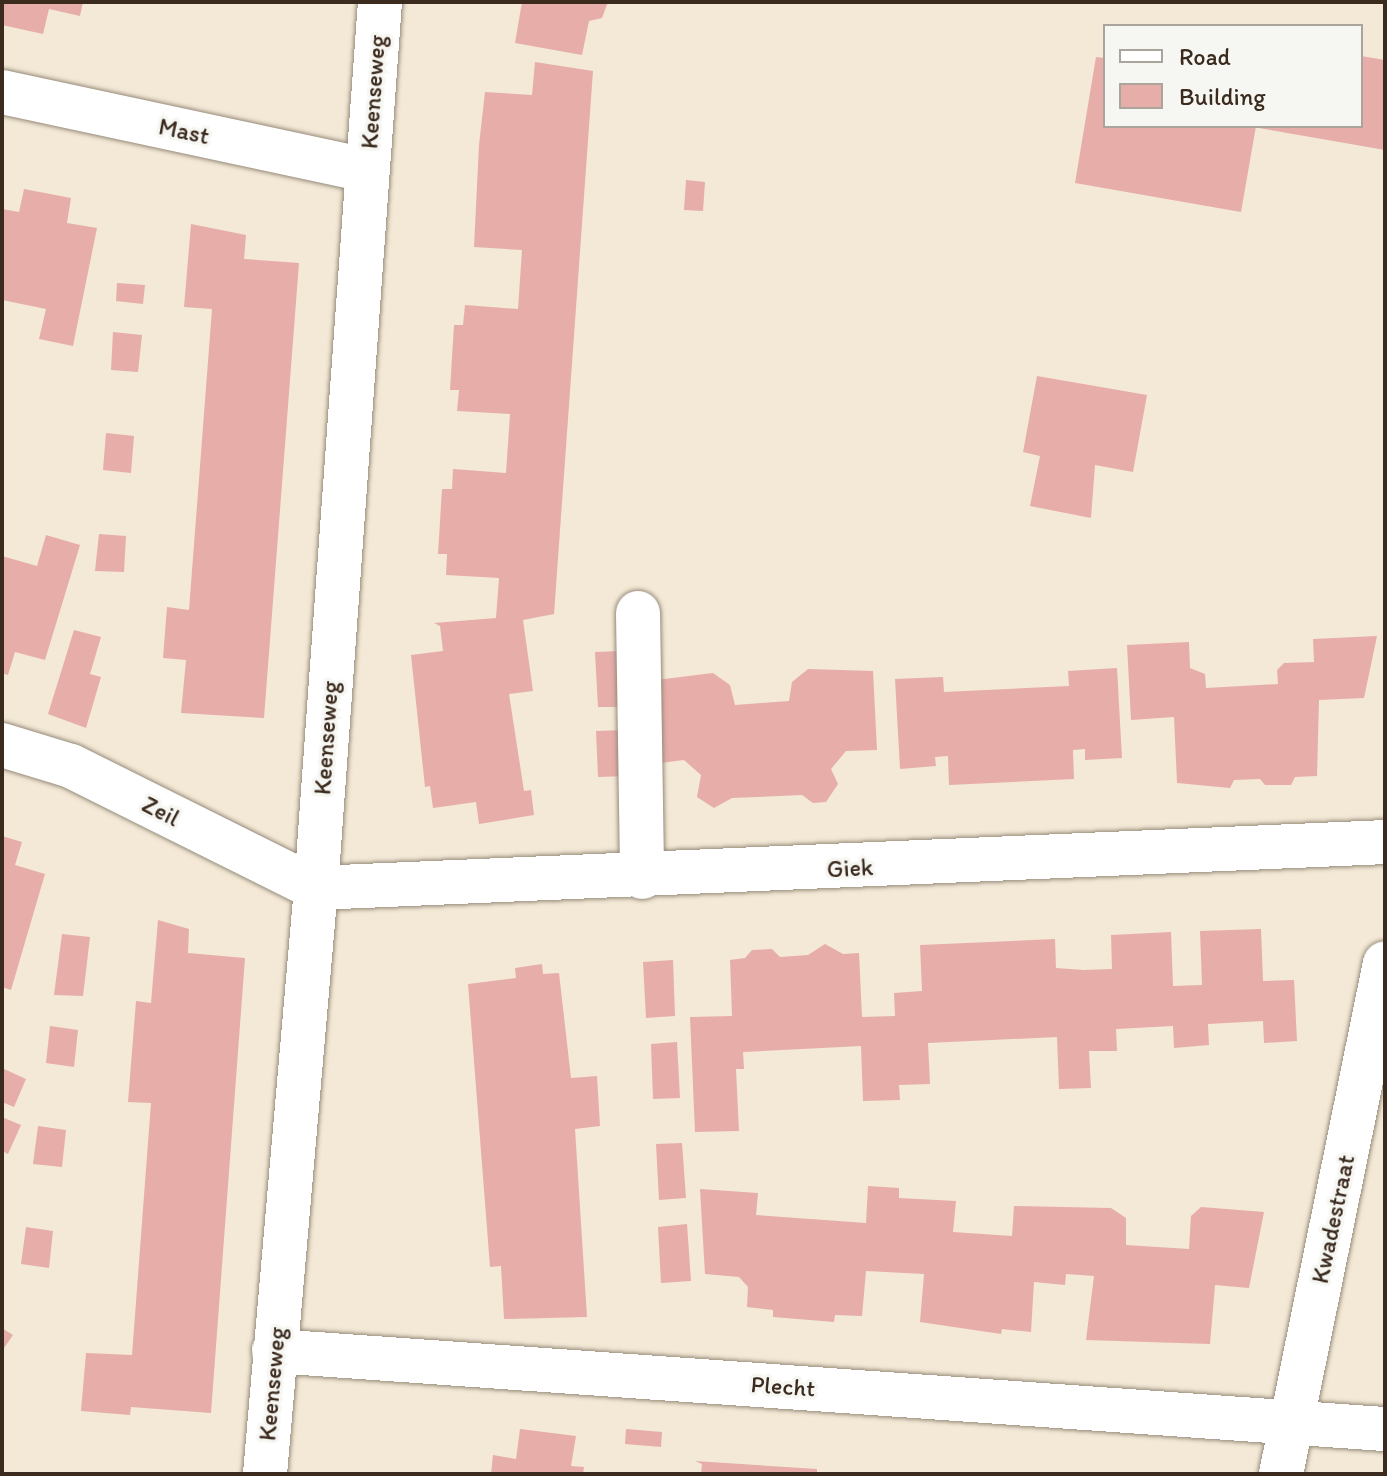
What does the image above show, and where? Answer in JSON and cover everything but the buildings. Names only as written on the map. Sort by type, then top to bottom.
[{"type":"street","name":"Keenseweg","points":[[265,1474],[316,888],[380,2]]},
{"type":"street","name":"Mast","points":[[2,92],[367,170]]},
{"type":"street","points":[[638,613],[642,877]]},
{"type":"street","name":"Zeil","points":[[2,745],[71,766],[316,888]]},
{"type":"street","name":"Giek","points":[[316,888],[642,877],[1385,842]]},
{"type":"street","name":"Kwadestraat","points":[[1281,1474],[1385,963]]},
{"type":"street","name":"Plecht","points":[[274,1351],[1385,1429]]}]
